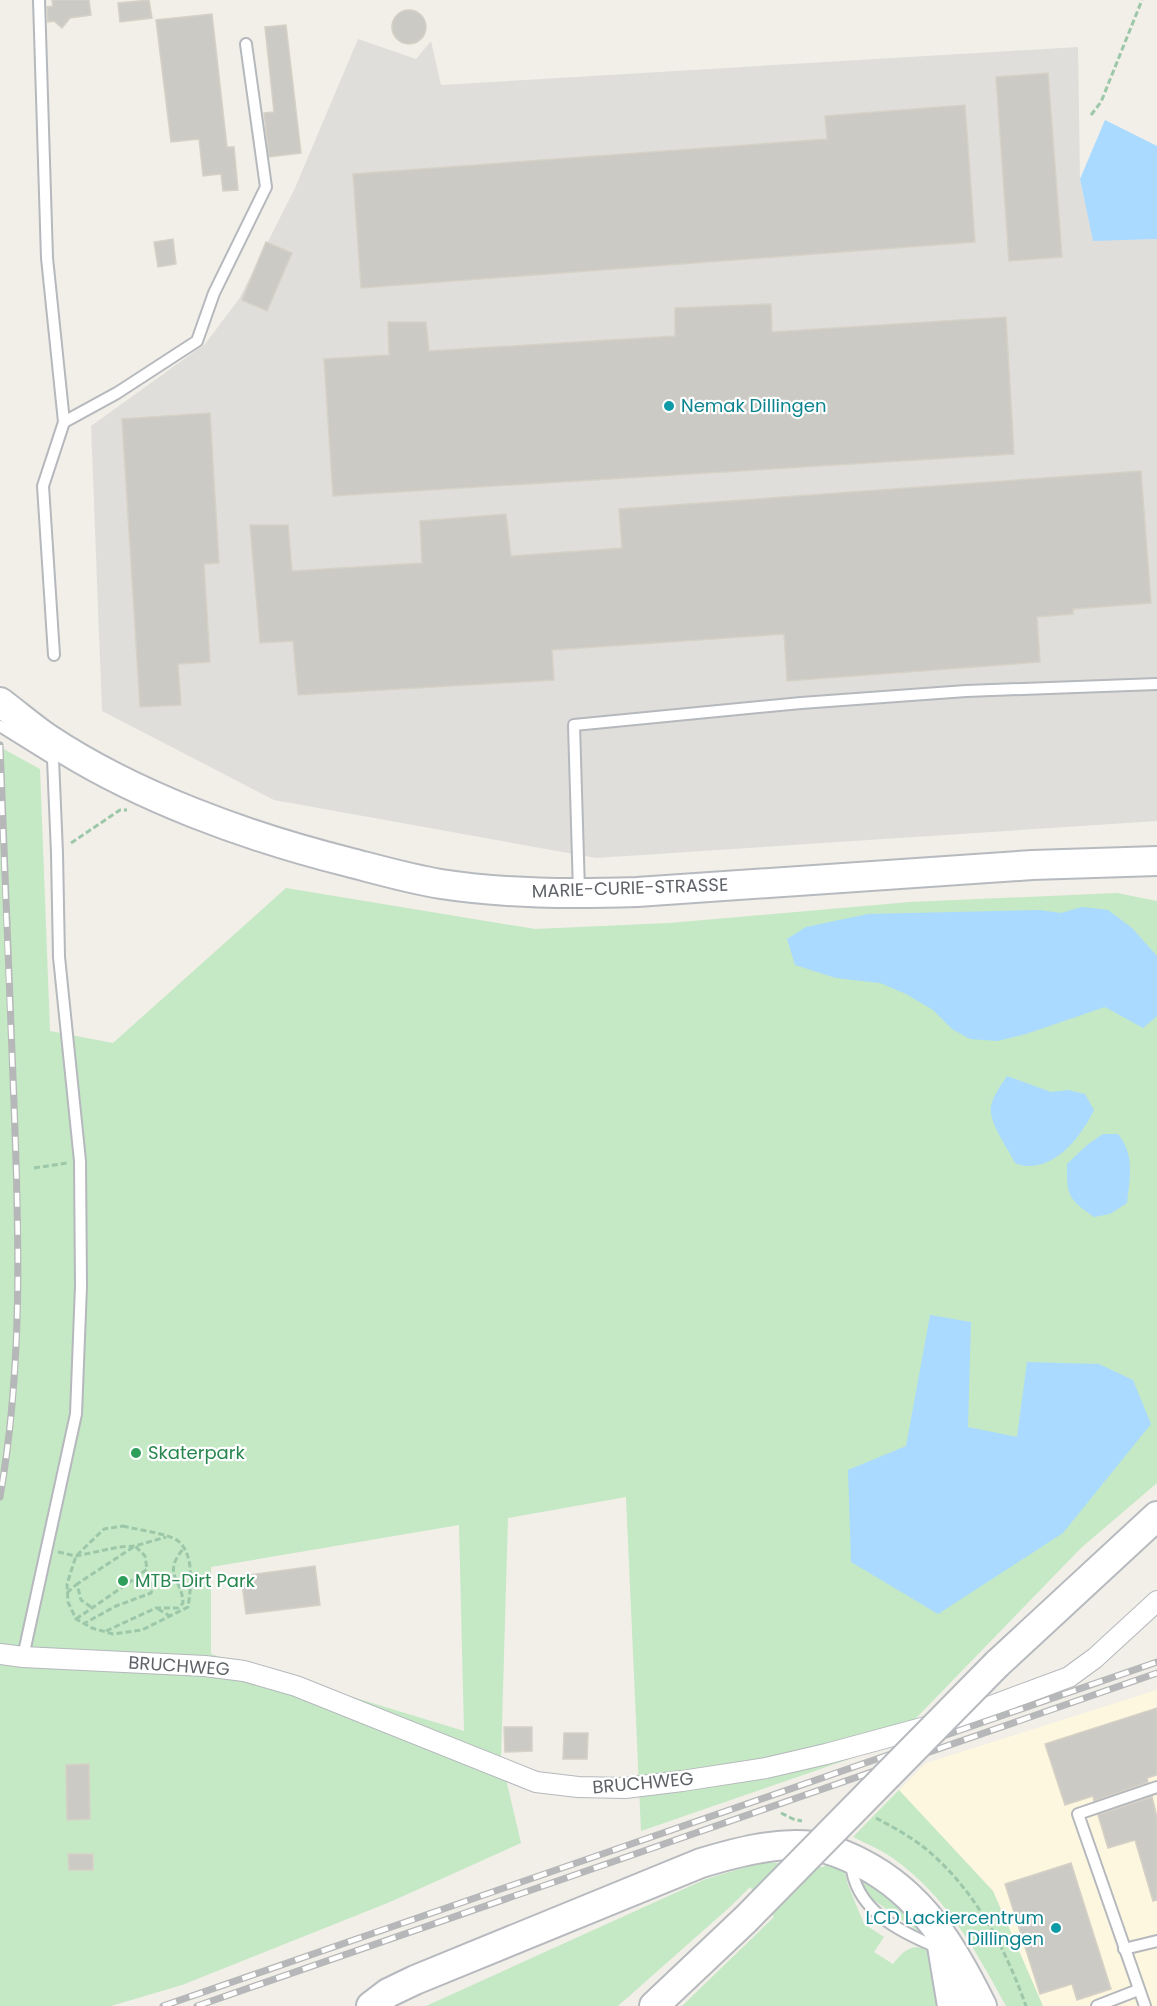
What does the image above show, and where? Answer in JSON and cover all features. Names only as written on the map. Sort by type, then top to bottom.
[{"type":"main road","name":"MARIE-CURIE-STRASSE","points":[[0,702],[48,738],[112,774],[154,795],[216,821],[299,850],[404,877],[441,884],[503,891],[579,894],[1032,865],[1157,861]]},
{"type":"main road","points":[[654,2006],[745,1920],[997,1664],[1157,1516]]},
{"type":"main road","points":[[371,2006],[388,1993],[415,1980],[701,1863],[741,1851],[774,1846],[815,1846],[851,1858],[880,1873],[902,1889],[960,1962],[982,2006]]},
{"type":"main road","points":[[942,1941],[952,2006]]},
{"type":"street","name":"BRUCHWEG","points":[[0,1654],[205,1666],[244,1671],[296,1686],[536,1782],[578,1787],[625,1788],[766,1768],[959,1718],[1069,1677],[1095,1658],[1157,1601]]},
{"type":"lane","points":[[39,0],[47,258],[64,422],[43,486],[54,655]]},
{"type":"lane","points":[[64,422],[117,393],[197,341],[214,293],[266,188],[246,44]]},
{"type":"lane","points":[[579,894],[574,725],[801,703],[966,692],[1157,684]]},
{"type":"lane","points":[[0,726],[53,759],[59,957],[80,1161],[81,1286],[76,1414],[23,1657]]},
{"type":"lane","points":[[1145,2006],[1078,1814],[1157,1787]]},
{"type":"lane","points":[[1125,1949],[1157,1941]]},
{"type":"lane","points":[[1099,2006],[1138,1990]]},
{"type":"path","points":[[1091,115],[1101,102],[1142,0]]},
{"type":"path","points":[[57,853],[120,810],[131,809]]},
{"type":"path","points":[[34,1168],[80,1161]]},
{"type":"path","points":[[123,1526],[176,1539],[183,1549],[188,1555],[192,1585],[188,1607],[142,1630],[113,1634],[92,1628],[76,1619],[68,1602],[67,1584],[76,1556],[104,1529],[123,1526]]},
{"type":"path","points":[[46,1550],[76,1556],[135,1546],[168,1537]]},
{"type":"path","points":[[76,1619],[147,1569],[146,1556],[135,1546]]},
{"type":"path","points":[[67,1593],[135,1546]]},
{"type":"path","points":[[105,1632],[156,1608],[178,1608],[183,1604],[183,1592],[173,1575],[174,1560],[183,1549]]},
{"type":"path","points":[[84,1623],[116,1606],[151,1593],[153,1587],[149,1579],[137,1577]]},
{"type":"path","points":[[77,1584],[81,1600],[92,1608]]},
{"type":"path","points":[[156,1608],[171,1617]]},
{"type":"path","points":[[781,1813],[806,1822]]},
{"type":"path","points":[[873,1816],[899,1830],[926,1849],[959,1882],[987,1919],[1014,1972],[1026,2006]]},
{"type":"shaded area","points":[[358,39],[416,59],[431,41],[441,85],[1078,47],[1080,179],[1093,240],[1157,239],[1157,821],[596,858],[274,800],[102,711],[91,426],[205,344],[239,299],[295,188]]},
{"type":"shaded area","points":[[1157,1690],[1157,2006],[1043,2006],[993,1891],[899,1790],[926,1763]]},
{"type":"green space","points":[[0,747],[40,769],[50,1031],[113,1043],[286,888],[535,929],[669,923],[910,902],[1117,893],[1157,901],[1157,1483],[1081,1548],[890,1745],[641,1831],[626,1497],[508,1518],[501,1758],[521,1843],[390,1902],[182,1985],[111,2006],[0,2006]],"holes":[[[459,1525],[464,1731],[211,1654],[211,1567]]]},
{"type":"green space","points":[[899,1790],[993,1891],[1043,2006],[1006,2006],[959,1926],[930,1890],[889,1856],[853,1837]]},
{"type":"green space","points":[[831,1860],[844,1868],[848,1885],[864,1924],[884,1937],[874,1952],[893,1964],[905,1951],[914,1947],[930,1953],[944,2006],[682,2006],[774,1917],[750,1887],[618,2006],[426,2006],[706,1879],[763,1862],[823,1867]]},
{"type":"green space","points":[[860,1877],[893,1895],[924,1935],[872,1899],[859,1884]]},
{"type":"water","points":[[1105,120],[1157,146],[1157,239],[1093,241],[1080,179]]},
{"type":"water","points":[[1082,907],[1108,910],[1132,928],[1157,956],[1157,1016],[1143,1028],[1105,1007],[1026,1034],[997,1041],[970,1039],[952,1029],[933,1010],[906,994],[880,983],[836,978],[795,965],[787,939],[806,927],[868,914],[1040,910],[1061,913]]},
{"type":"water","points":[[1007,1076],[1051,1092],[1068,1090],[1085,1094],[1094,1110],[1073,1143],[1052,1160],[1040,1165],[1028,1166],[1015,1163],[999,1135],[991,1106],[995,1094]]},
{"type":"water","points":[[1103,1134],[1118,1134],[1127,1150],[1130,1167],[1127,1203],[1110,1214],[1094,1217],[1078,1205],[1070,1195],[1067,1183],[1067,1164]]},
{"type":"water","points":[[930,1315],[971,1322],[968,1427],[1017,1437],[1027,1362],[1099,1364],[1133,1380],[1151,1424],[1063,1533],[938,1614],[851,1562],[848,1470],[906,1446]]},
{"type":"building","points":[[52,0],[89,0],[91,15],[70,18],[62,28],[54,21],[48,22],[47,7],[53,6]]},
{"type":"building","points":[[149,0],[152,18],[120,22],[118,3]]},
{"type":"building","points":[[409,10],[421,15],[426,27],[421,39],[409,44],[397,39],[392,27],[397,15]]},
{"type":"building","points":[[212,14],[227,147],[234,147],[238,190],[223,191],[221,174],[203,176],[199,139],[171,142],[156,20]]},
{"type":"building","points":[[286,25],[301,153],[269,157],[264,113],[274,112],[265,27]]},
{"type":"building","points":[[1048,73],[1062,257],[1009,261],[996,77]]},
{"type":"building","points":[[965,105],[975,242],[361,288],[353,174],[827,139],[825,116]]},
{"type":"building","points":[[173,239],[176,264],[158,267],[154,242]]},
{"type":"building","points":[[266,242],[292,253],[267,311],[242,300]]},
{"type":"building","name":"Nemak Dillingen","points":[[771,304],[772,332],[1006,317],[1014,454],[333,496],[324,359],[389,355],[388,322],[426,322],[429,351],[675,336],[675,308]]},
{"type":"building","points":[[210,413],[219,563],[204,564],[210,662],[178,664],[181,705],[140,707],[122,419]]},
{"type":"building","points":[[1141,471],[1151,603],[1073,609],[1073,614],[1037,617],[1040,662],[787,681],[784,634],[552,650],[554,680],[298,695],[293,641],[260,643],[250,525],[288,525],[292,571],[422,563],[420,521],[506,514],[511,556],[622,548],[619,509]]},
{"type":"building","points":[[315,1566],[320,1605],[246,1614],[241,1576]]},
{"type":"building","points":[[1157,1708],[1157,1775],[1147,1778],[1148,1782],[1094,1801],[1093,1796],[1065,1805],[1045,1744]]},
{"type":"building","points":[[504,1727],[532,1727],[532,1751],[505,1752]]},
{"type":"building","points":[[564,1733],[588,1733],[587,1759],[563,1759]]},
{"type":"building","points":[[89,1764],[90,1819],[67,1820],[66,1765]]},
{"type":"building","points":[[1152,1797],[1157,1817],[1157,1900],[1153,1901],[1135,1840],[1108,1848],[1098,1815]]},
{"type":"building","points":[[68,1854],[93,1854],[93,1870],[69,1870]]},
{"type":"building","name":"LCD Lackiercentrum Dillingen","points":[[1071,1863],[1111,1989],[1077,2000],[1072,1984],[1040,1994],[1005,1884]]},
{"type":"railway","points":[[0,745],[18,1251],[13,1399],[0,1497]]},
{"type":"railway","points":[[163,2006],[1157,1662]]},
{"type":"railway","points":[[197,2006],[1157,1673]]},
{"type":"place","name":"Nemak Dillingen","points":[[669,406]]},
{"type":"place","name":"Skaterpark","points":[[136,1453]]},
{"type":"place","name":"MTB-Dirt Park","points":[[123,1581]]},
{"type":"place","name":"LCD Lackiercentrum Dillingen","points":[[1056,1928]]}]
